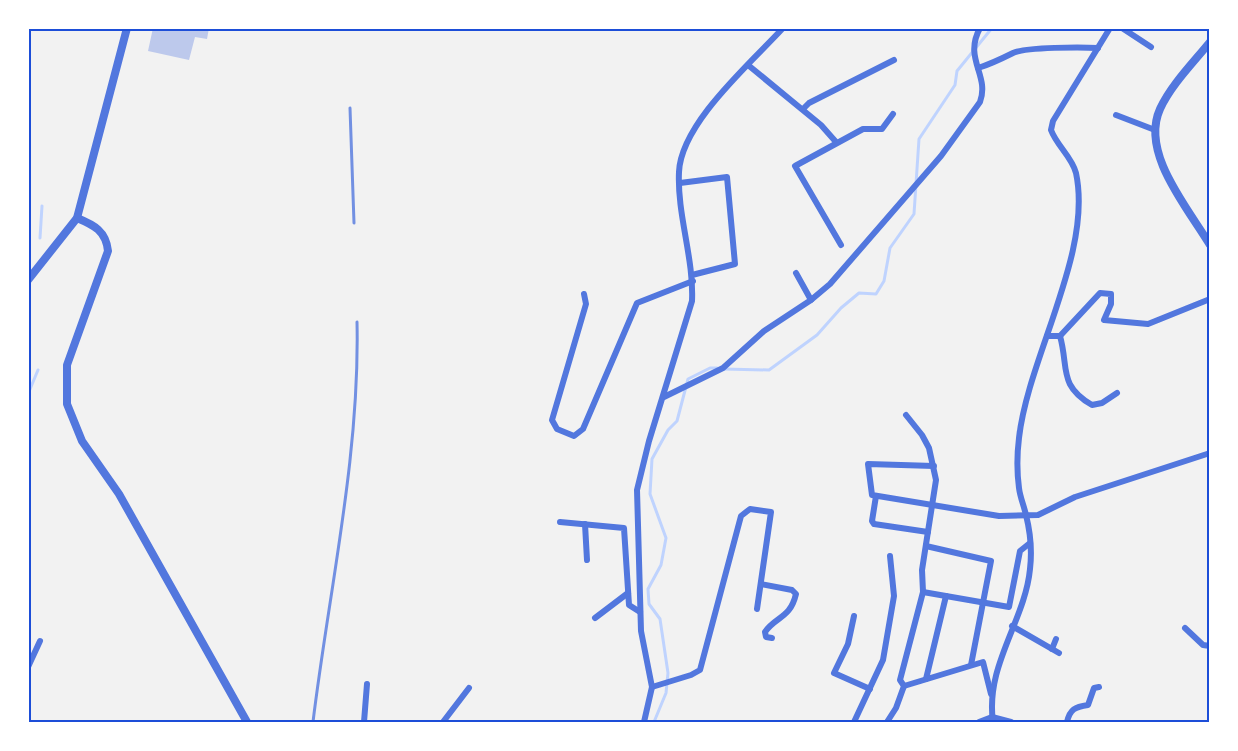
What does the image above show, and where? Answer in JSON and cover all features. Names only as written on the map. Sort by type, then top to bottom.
[{"type":"street","points":[[28,280],[76,218],[127,28]]},
{"type":"street","points":[[644,723],[652,687],[641,631],[638,490],[649,441],[692,301],[692,278],[679,171],[694,129],[783,28]]},
{"type":"street","points":[[664,397],[723,368],[764,331],[811,300],[830,284],[927,172],[980,102],[983,94],[972,51],[980,28]]},
{"type":"street","points":[[992,720],[992,696],[1004,646],[1021,605],[1030,570],[1027,516],[1019,490],[1018,441],[1029,384],[1047,336],[1076,234],[1076,172],[1051,130],[1053,121],[1110,28]]},
{"type":"street","points":[[1122,28],[1151,47]]},
{"type":"street","points":[[1209,42],[1161,108],[1154,141],[1162,165],[1209,245]]},
{"type":"street","points":[[978,68],[1004,60],[1014,52],[1075,46],[1098,48]]},
{"type":"street","points":[[803,109],[809,103],[894,60]]},
{"type":"street","points":[[748,65],[775,89],[803,109],[836,142]]},
{"type":"street","points":[[840,246],[795,166],[863,129],[882,129],[893,114]]},
{"type":"street","points":[[1116,115],[1155,130]]},
{"type":"street","points":[[584,294],[586,304],[552,420],[557,429],[574,436],[583,429],[637,303],[692,278],[735,264],[727,177],[680,183]]},
{"type":"street","points":[[76,218],[94,225],[101,231],[107,242],[108,252],[67,364],[65,383],[69,414],[82,441],[119,494],[247,723]]},
{"type":"street","points":[[796,273],[811,300]]},
{"type":"street","points":[[1047,336],[1060,336],[1100,293],[1111,294],[1111,304],[1104,320],[1148,324],[1209,299]]},
{"type":"street","points":[[1060,336],[1066,380],[1085,401],[1092,405],[1102,403],[1117,393]]},
{"type":"street","points":[[904,686],[900,680],[923,592],[922,570],[936,480],[934,466],[922,435],[906,415]]},
{"type":"street","points":[[934,466],[868,464],[872,495],[999,516],[1038,515],[1075,497],[1209,453]]},
{"type":"street","points":[[876,496],[872,521],[874,524],[928,532]]},
{"type":"street","points":[[652,687],[700,670],[741,516],[750,509],[771,512],[757,609]]},
{"type":"street","points":[[560,522],[624,528],[629,605],[640,612]]},
{"type":"street","points":[[585,524],[587,560]]},
{"type":"street","points":[[923,592],[1010,607],[1020,551],[1030,543]]},
{"type":"street","points":[[926,546],[991,561],[985,603],[971,665]]},
{"type":"street","points":[[854,723],[883,660],[894,596],[890,556]]},
{"type":"street","points":[[760,584],[792,590],[796,594],[784,618],[765,632],[766,637],[772,638]]},
{"type":"street","points":[[595,618],[628,593]]},
{"type":"street","points":[[926,679],[946,596]]},
{"type":"street","points":[[854,615],[849,644],[834,673],[870,689]]},
{"type":"street","points":[[1012,626],[1059,653]]},
{"type":"street","points":[[1185,628],[1203,645],[1209,646]]},
{"type":"street","points":[[1052,649],[1056,639]]},
{"type":"street","points":[[28,668],[40,641]]},
{"type":"street","points":[[904,686],[983,662],[992,696]]},
{"type":"street","points":[[364,723],[367,684]]},
{"type":"street","points":[[887,723],[896,708],[904,686]]},
{"type":"street","points":[[1067,723],[1070,713],[1076,707],[1088,705],[1094,688],[1099,687]]},
{"type":"street","points":[[443,723],[469,688]]},
{"type":"street","points":[[979,723],[992,720],[1011,723]]},
{"type":"building","points":[[153,28],[209,28],[207,39],[195,37],[189,60],[148,51]]},
{"type":"waterway","points":[[724,369],[769,370],[817,335],[841,308],[859,293],[876,294],[884,281],[890,248],[914,214],[919,139],[955,85],[957,71],[992,28]]},
{"type":"waterway","points":[[40,238],[42,206]]},
{"type":"waterway","points":[[654,722],[666,693],[668,673],[660,619],[649,604],[648,589],[661,565],[666,538],[650,494],[652,459],[668,430],[677,421],[688,379],[710,368],[717,368]]},
{"type":"waterway","points":[[28,394],[38,370]]},
{"type":"railway","points":[[350,108],[354,223]]},
{"type":"railway","points":[[313,722],[349,473],[357,372],[357,322]]}]
